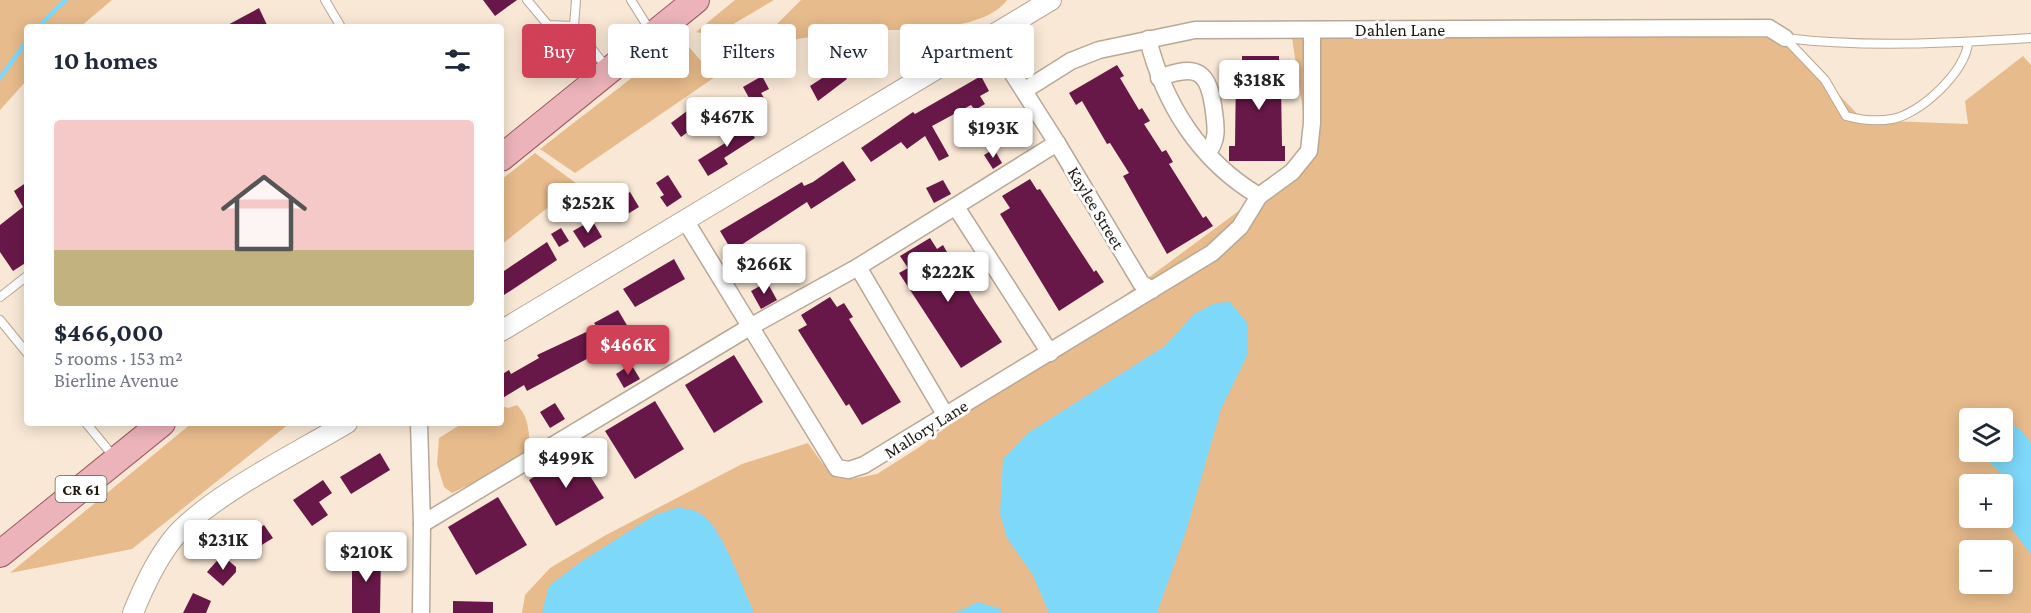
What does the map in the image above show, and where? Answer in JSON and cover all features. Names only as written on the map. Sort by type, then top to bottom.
[{"type":"main road","points":[[667,24],[696,0]]},
{"type":"main road","points":[[504,156],[608,72]]},
{"type":"main road","name":"CR 61","points":[[0,554],[158,426]]},
{"type":"street","points":[[1012,24],[1051,0]]},
{"type":"street","name":"Dahlen Lane","points":[[1025,90],[1081,57],[1148,39],[1195,30],[1769,28],[1785,38]]},
{"type":"street","points":[[1148,39],[1167,98],[1185,127],[1235,182],[1259,196],[1292,171],[1309,151],[1312,113],[1312,31]]},
{"type":"street","points":[[1159,78],[1187,70],[1202,74],[1209,81],[1216,139],[1208,152]]},
{"type":"street","points":[[504,329],[923,78]]},
{"type":"street","name":"Kaylee Street","points":[[1017,78],[1141,283],[1152,290]]},
{"type":"street","points":[[422,524],[748,328],[858,267],[1058,143]]},
{"type":"street","name":"Mallory Lane","points":[[748,328],[837,468],[849,470],[864,465],[946,416],[1212,253],[1240,227],[1259,196]]},
{"type":"street","points":[[956,207],[1050,353]]},
{"type":"street","points":[[685,220],[748,328]]},
{"type":"street","points":[[858,267],[946,416]]},
{"type":"street","points":[[133,613],[153,567],[172,539],[200,513],[342,426]]},
{"type":"street","points":[[419,426],[422,524],[421,613]]},
{"type":"lane","points":[[325,0],[339,24]]},
{"type":"lane","points":[[527,0],[547,24]]},
{"type":"lane","points":[[574,24],[576,0]]},
{"type":"lane","points":[[631,0],[646,24]]},
{"type":"lane","points":[[1785,38],[1825,80],[1846,116],[1863,120],[1894,119],[1948,84],[1960,67],[1968,42]]},
{"type":"lane","points":[[1785,38],[1834,44],[1968,42],[2031,38]]},
{"type":"lane","points":[[596,54],[608,70]]},
{"type":"lane","points":[[0,297],[24,278]]},
{"type":"lane","points":[[0,320],[24,349]]},
{"type":"lane","points":[[89,426],[117,460]]},
{"type":"shaded area","points":[[0,0],[112,0],[84,24],[24,24],[24,83],[0,110]]},
{"type":"shaded area","points":[[735,0],[774,0],[733,24],[706,24]]},
{"type":"shaded area","points":[[801,0],[1007,0],[993,12],[960,24],[900,24],[900,30],[888,30],[888,24],[808,24],[808,37],[796,39],[796,24],[777,24]]},
{"type":"shaded area","points":[[1291,31],[1785,38],[1863,120],[1968,124],[1965,101],[2023,56],[2031,65],[2031,613],[522,613],[525,595],[550,568],[606,535],[742,464],[808,443],[822,463],[852,479],[877,474],[918,448],[1259,196],[1309,151]]},
{"type":"shaded area","points":[[689,47],[701,61],[701,78],[714,78],[575,173],[540,149],[632,78],[689,78]]},
{"type":"shaded area","points":[[535,153],[577,184],[504,243],[504,178]]},
{"type":"shaded area","points":[[517,405],[524,415],[529,433],[529,451],[514,463],[452,493],[444,487],[437,464],[439,438],[458,426],[504,426],[504,407]]},
{"type":"shaded area","points":[[188,426],[286,426],[132,549],[10,573]]},
{"type":"water","points":[[1230,302],[1248,324],[1247,356],[1221,409],[1186,531],[1157,613],[1049,613],[1033,575],[1007,538],[1000,513],[1003,459],[1028,433],[1165,346],[1194,314],[1215,303]]},
{"type":"water","points":[[2013,425],[2031,443],[2031,554],[2011,528],[2013,528],[2013,474],[2001,474],[1989,462],[2013,462]]},
{"type":"water","points":[[676,508],[695,511],[703,515],[712,525],[733,562],[754,613],[542,613],[549,586],[582,561],[655,515]]},
{"type":"water","points":[[978,602],[1000,609],[1002,613],[955,613]]},
{"type":"building","points":[[483,0],[517,0],[495,16]]},
{"type":"building","points":[[259,8],[267,24],[230,24]]},
{"type":"building","points":[[1242,56],[1279,56],[1279,70],[1285,70],[1285,86],[1281,86],[1282,146],[1285,146],[1285,161],[1229,161],[1229,146],[1235,146],[1236,70],[1242,70]]},
{"type":"building","points":[[1117,65],[1124,76],[1120,78],[1139,110],[1142,108],[1150,121],[1144,124],[1162,152],[1166,150],[1173,162],[1169,164],[1203,218],[1206,216],[1213,226],[1167,254],[1123,176],[1129,173],[1110,143],[1107,144],[1082,101],[1076,105],[1069,93]]},
{"type":"building","points":[[759,78],[763,78],[769,89],[761,93],[764,98],[753,105],[743,87]]},
{"type":"building","points":[[822,78],[847,79],[818,101],[810,86]]},
{"type":"building","points":[[978,78],[982,78],[989,91],[980,96],[985,104],[975,110],[971,105],[932,126],[949,156],[939,161],[925,136],[907,149],[901,142],[871,162],[861,148],[913,112],[915,114]]},
{"type":"building","points":[[687,111],[697,125],[681,137],[671,123]]},
{"type":"building","points":[[742,118],[755,138],[724,158],[728,164],[708,176],[698,160],[730,140],[727,135],[732,132],[729,126]]},
{"type":"building","points":[[994,149],[1002,163],[993,169],[984,155]]},
{"type":"building","points":[[843,161],[856,180],[811,209],[807,202],[732,251],[720,231],[802,182],[804,186],[813,182]]},
{"type":"building","points":[[668,175],[682,197],[667,207],[660,197],[664,195],[656,183]]},
{"type":"building","points":[[1030,179],[1037,190],[1040,189],[1094,272],[1096,270],[1104,282],[1059,311],[1000,214],[1010,208],[1002,196]]},
{"type":"building","points":[[943,180],[951,194],[934,203],[926,188]]},
{"type":"building","points":[[24,184],[24,264],[13,271],[0,252],[0,225],[23,207],[14,191]]},
{"type":"building","points":[[630,192],[639,207],[626,215],[617,200]]},
{"type":"building","points":[[592,220],[602,237],[584,248],[573,231]]},
{"type":"building","points":[[561,228],[569,241],[559,247],[551,234]]},
{"type":"building","points":[[930,238],[937,249],[943,245],[975,302],[1002,342],[961,368],[899,273],[908,268],[900,256]]},
{"type":"building","points":[[547,242],[557,260],[504,295],[504,271]]},
{"type":"building","points":[[674,259],[685,279],[635,307],[623,289]]},
{"type":"building","points":[[767,282],[777,300],[761,309],[751,291]]},
{"type":"building","points":[[830,297],[837,307],[844,303],[853,317],[849,319],[901,402],[862,425],[849,404],[846,406],[798,330],[807,325],[801,315]]},
{"type":"building","points":[[618,310],[628,327],[606,340],[611,346],[527,391],[524,385],[504,397],[504,373],[509,370],[511,374],[539,358],[537,355],[597,327],[594,323]]},
{"type":"building","points":[[734,355],[763,402],[714,433],[685,385]]},
{"type":"building","points":[[631,364],[640,379],[624,388],[616,374]]},
{"type":"building","points":[[655,401],[684,449],[635,479],[605,431]]},
{"type":"building","points":[[555,403],[565,419],[550,428],[540,412]]},
{"type":"building","points":[[575,452],[604,498],[556,526],[529,480]]},
{"type":"building","points":[[380,453],[390,470],[351,494],[340,477]]},
{"type":"building","points":[[323,480],[332,493],[319,502],[328,515],[312,526],[293,500]]},
{"type":"building","points":[[498,497],[527,545],[476,575],[448,527]]},
{"type":"building","points":[[264,525],[273,538],[247,554],[240,544],[244,541],[243,539]]},
{"type":"building","points":[[352,552],[381,553],[380,613],[352,613]]},
{"type":"building","points":[[222,555],[236,567],[236,572],[223,586],[207,572]]},
{"type":"building","points":[[193,593],[211,601],[206,613],[183,613]]},
{"type":"building","points":[[453,601],[493,602],[493,613],[453,613]]},
{"type":"waterway","points":[[41,24],[66,0]]},
{"type":"waterway","points":[[0,78],[24,45]]}]
